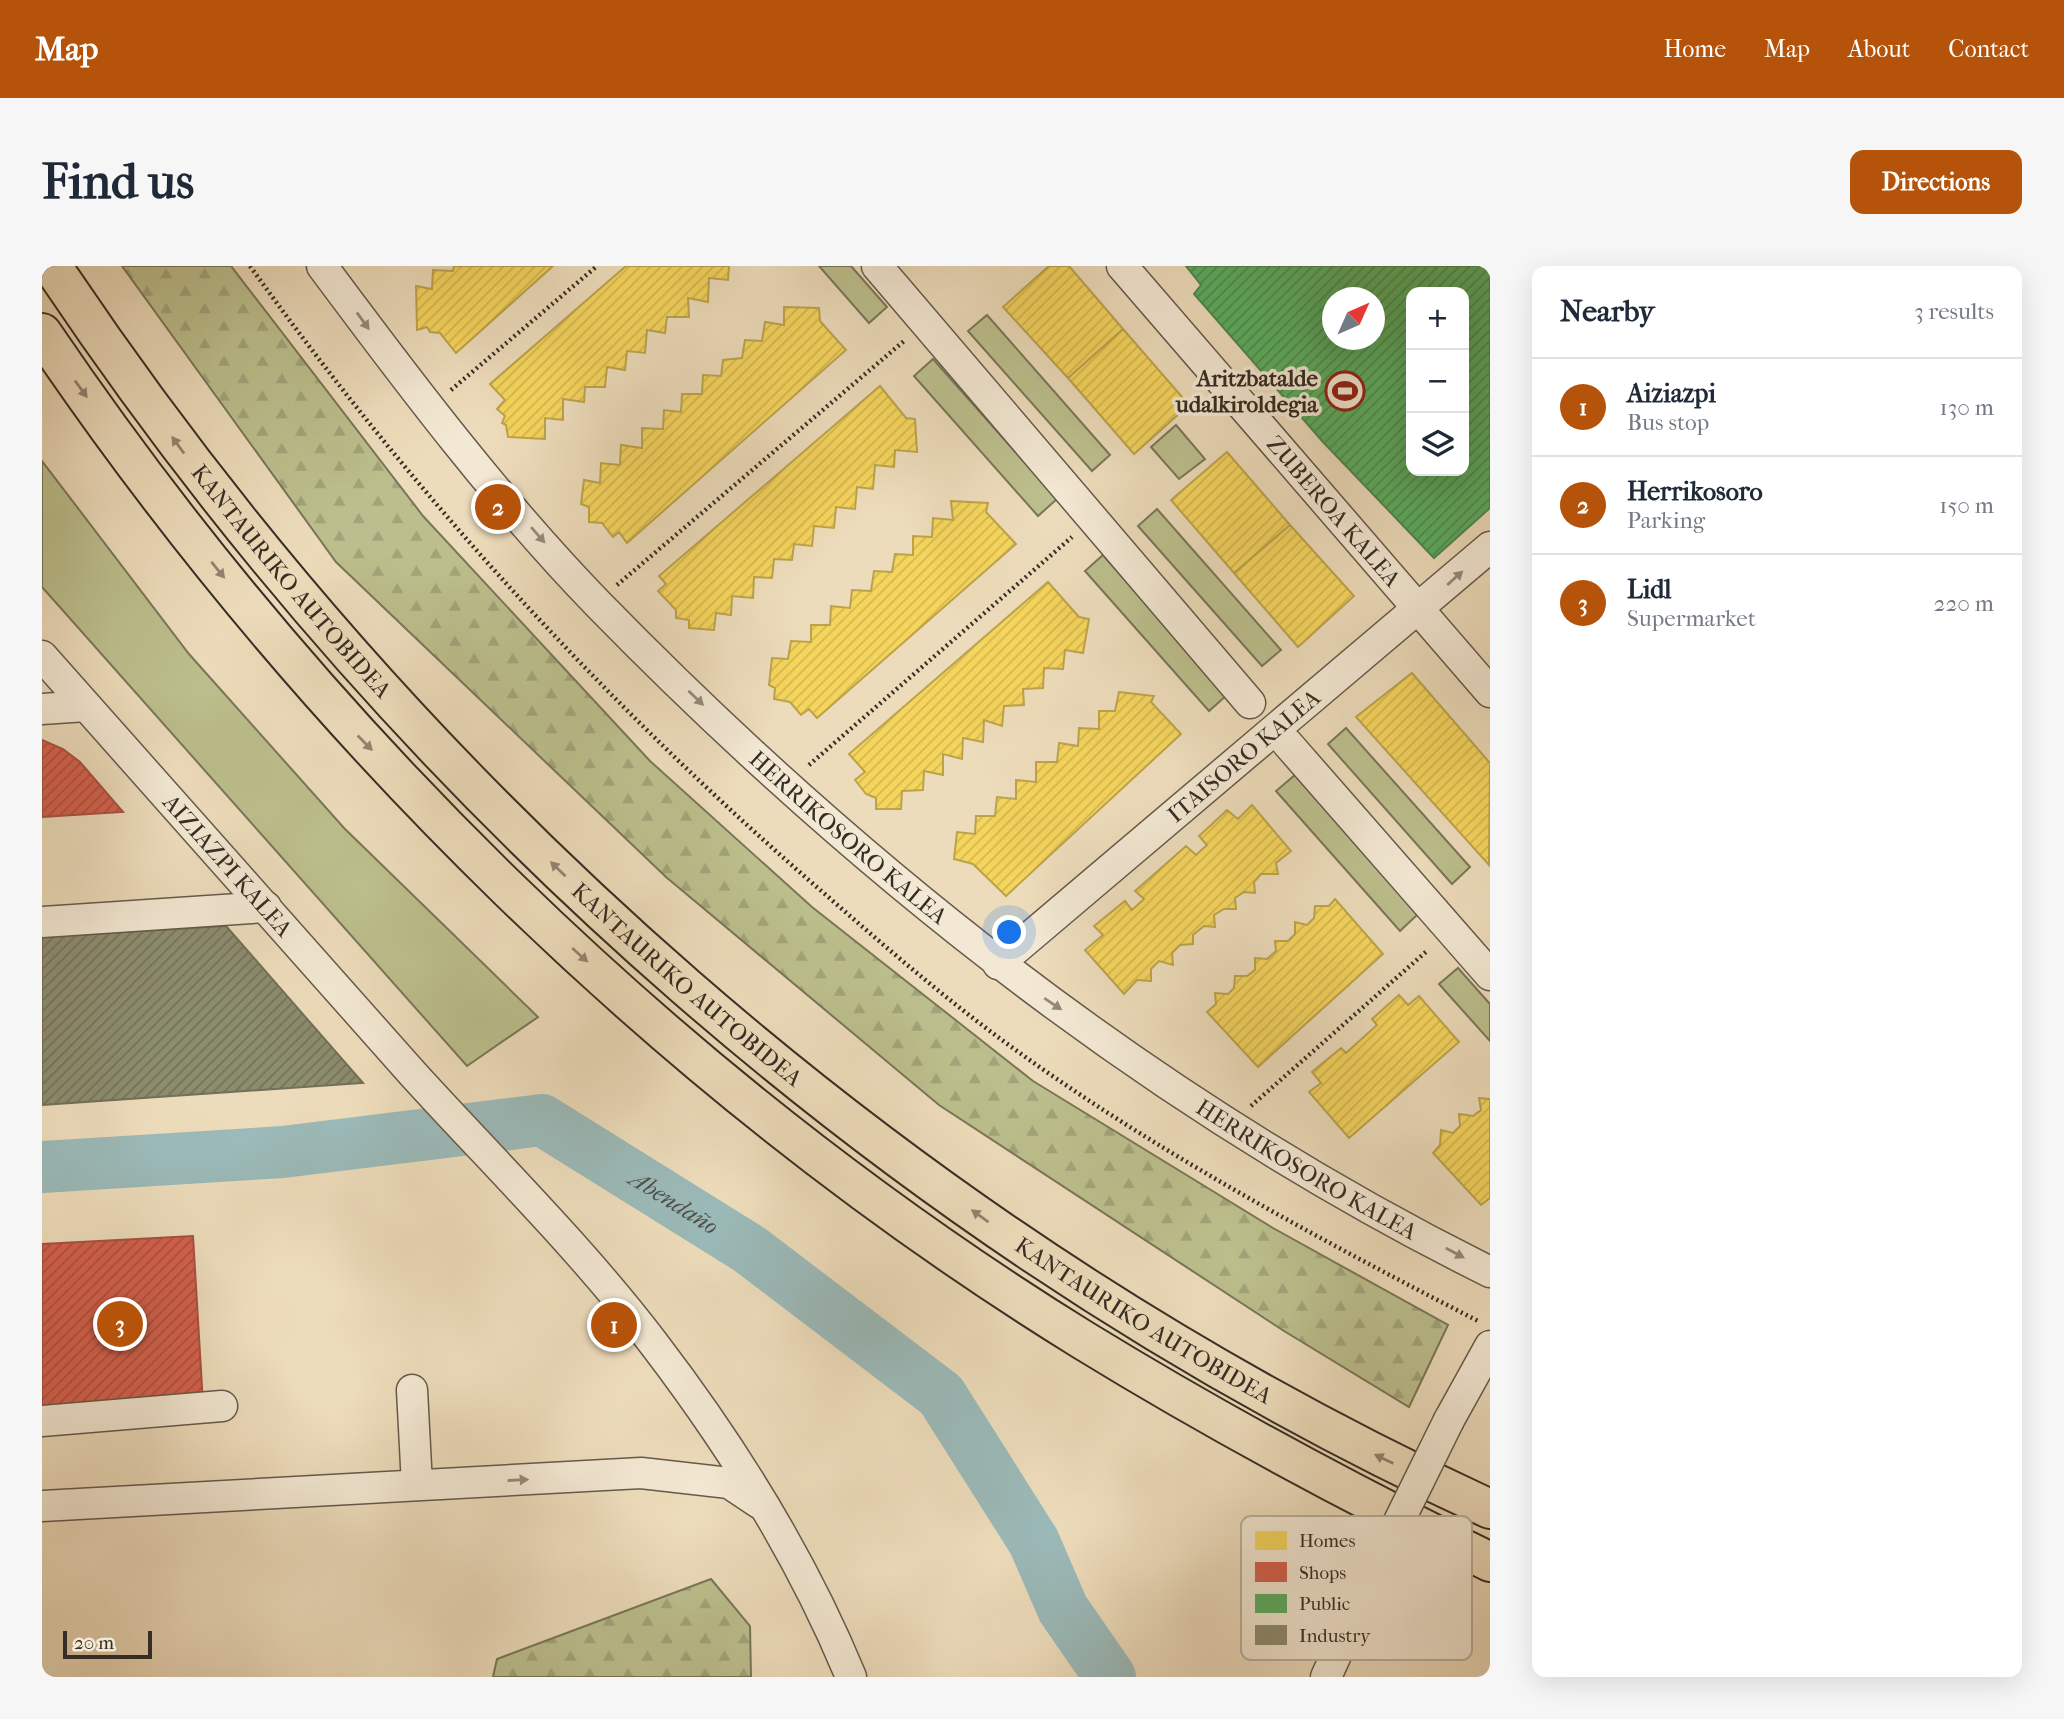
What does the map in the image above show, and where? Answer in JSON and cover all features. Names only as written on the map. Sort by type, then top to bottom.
[{"type":"highway","name":"KANTAURIKO AUTOBIDEA","points":[[52,266],[110,353],[185,455],[264,554],[363,668],[501,814],[689,991],[890,1150],[988,1222],[1098,1294],[1332,1433],[1490,1510]]},
{"type":"highway","name":"KANTAURIKO AUTOBIDEA","points":[[42,333],[149,485],[356,734],[552,929],[659,1026],[853,1183],[1082,1339],[1282,1456],[1400,1516]]},
{"type":"highway","name":"KANTAURIKO AUTOBIDEA","points":[[1472,1553],[1490,1562]]},
{"type":"street","name":"HERRIKOSORO KALEA","points":[[323,266],[429,406],[598,603],[781,779],[898,883],[998,964],[1230,1123],[1374,1209],[1490,1272]]},
{"type":"street","points":[[877,266],[1250,703]]},
{"type":"street","name":"ZUBEROA KALEA","points":[[1122,266],[1490,692]]},
{"type":"street","name":"ITAISORO KALEA","points":[[998,964],[1419,610],[1490,547]]},
{"type":"street","name":"AIZIAZPI KALEA","points":[[42,656],[415,1075],[540,1210],[653,1343],[764,1506],[822,1609],[850,1677]]},
{"type":"street","points":[[42,709],[86,706]]},
{"type":"street","points":[[1287,743],[1490,975]]},
{"type":"street","points":[[42,922],[266,908]]},
{"type":"street","points":[[1402,1516],[1449,1420],[1490,1346]]},
{"type":"street","points":[[412,1391],[417,1485]]},
{"type":"street","points":[[42,1421],[222,1406]]},
{"type":"street","points":[[42,1506],[641,1473],[729,1483],[764,1506]]},
{"type":"street","points":[[1326,1677],[1334,1660]]},
{"type":"path","points":[[449,391],[597,266]]},
{"type":"path","points":[[611,590],[926,323]]},
{"type":"path","points":[[807,766],[1094,518]]},
{"type":"path","points":[[1244,1112],[1450,930]]},
{"type":"green space","points":[[122,266],[231,266],[423,516],[650,761],[812,907],[1033,1081],[1273,1228],[1448,1325],[1409,1407],[1284,1331],[939,1105],[666,877],[336,562]]},
{"type":"green space","points":[[819,266],[851,266],[887,307],[869,323]]},
{"type":"green space","points":[[987,315],[1110,455],[1092,471],[968,331]]},
{"type":"green space","points":[[933,359],[1057,499],[1038,516],[914,376]]},
{"type":"green space","points":[[1176,425],[1205,459],[1179,479],[1151,447]]},
{"type":"green space","points":[[42,461],[189,654],[344,828],[538,1017],[467,1066],[42,587]]},
{"type":"green space","points":[[1157,509],[1281,650],[1262,666],[1138,526]]},
{"type":"green space","points":[[1103,555],[1227,695],[1209,711],[1085,571]]},
{"type":"green space","points":[[1346,728],[1470,867],[1452,884],[1328,744]]},
{"type":"green space","points":[[1295,775],[1418,914],[1400,931],[1276,791]]},
{"type":"green space","points":[[1458,968],[1490,1004],[1490,1041],[1439,984]]},
{"type":"green space","points":[[711,1579],[750,1626],[751,1677],[493,1677],[497,1659]]},
{"type":"building: Homes","points":[[454,266],[553,266],[456,353],[440,333],[430,332],[427,327],[417,330],[416,286],[432,289],[433,270],[453,271]]},
{"type":"building: Homes","points":[[626,266],[729,266],[728,280],[709,278],[708,302],[688,298],[689,317],[667,317],[665,333],[647,330],[645,353],[627,351],[625,370],[607,367],[605,387],[585,387],[584,402],[563,399],[563,420],[545,418],[545,439],[508,437],[506,425],[502,423],[505,416],[497,409],[505,400],[490,384]]},
{"type":"building: Homes","points":[[1049,266],[1069,266],[1123,329],[1068,378],[1003,307]]},
{"type":"building: Homes","points":[[784,307],[819,308],[820,321],[846,350],[627,543],[619,532],[613,537],[602,523],[589,522],[589,507],[581,504],[584,480],[600,483],[601,463],[620,465],[621,445],[642,448],[642,428],[663,429],[664,410],[681,412],[682,394],[702,394],[703,375],[721,376],[723,360],[742,358],[745,340],[762,341],[765,322],[784,325]]},
{"type":"building: Homes","points":[[1123,329],[1189,405],[1134,454],[1068,378]]},
{"type":"building: Homes","points":[[880,386],[906,418],[915,419],[917,452],[895,450],[894,467],[875,465],[873,489],[857,487],[855,509],[836,507],[834,528],[814,526],[812,546],[794,544],[792,560],[774,559],[772,578],[754,577],[753,598],[732,596],[731,615],[716,613],[714,630],[689,628],[689,620],[676,618],[676,610],[658,591],[666,584],[659,576]]},
{"type":"building: Homes","points":[[1227,452],[1290,525],[1234,573],[1171,500]]},
{"type":"building: Homes","points":[[951,501],[988,503],[986,512],[1016,544],[817,718],[809,709],[801,715],[790,702],[774,699],[775,688],[769,685],[772,658],[788,659],[791,641],[811,642],[811,625],[830,625],[831,606],[850,608],[852,590],[871,591],[874,571],[892,572],[895,554],[913,555],[913,536],[932,537],[933,518],[953,520]]},
{"type":"building: Homes","points":[[1290,525],[1354,596],[1298,647],[1234,573]]},
{"type":"building: Homes","points":[[1048,582],[1079,617],[1089,619],[1083,653],[1065,650],[1063,669],[1044,668],[1043,688],[1023,689],[1024,705],[1004,706],[1002,726],[984,720],[983,742],[963,738],[962,759],[943,754],[943,775],[924,771],[923,790],[902,791],[901,809],[876,809],[876,798],[866,794],[855,780],[865,772],[849,754]]},
{"type":"building: Homes","points":[[1412,673],[1490,763],[1489,865],[1356,717]]},
{"type":"building: Homes","points":[[1119,692],[1154,696],[1151,702],[1181,734],[1006,896],[973,864],[954,859],[957,832],[975,834],[976,816],[995,816],[997,797],[1016,799],[1016,780],[1036,782],[1036,762],[1057,762],[1059,743],[1078,746],[1079,728],[1099,729],[1099,711],[1115,711]]},
{"type":"building: Homes","points":[[1252,805],[1291,851],[1276,863],[1278,874],[1261,874],[1254,882],[1255,893],[1244,892],[1235,898],[1236,909],[1224,909],[1214,915],[1215,927],[1204,926],[1193,935],[1193,944],[1180,945],[1172,953],[1173,965],[1159,961],[1151,969],[1151,981],[1137,980],[1124,994],[1085,950],[1103,935],[1094,926],[1125,901],[1132,910],[1144,899],[1135,891],[1186,846],[1196,855],[1207,845],[1199,836],[1227,810],[1238,819]]},
{"type":"building: Homes","points":[[1335,899],[1383,954],[1258,1067],[1207,1012],[1216,1004],[1215,993],[1228,994],[1234,988],[1235,976],[1247,976],[1255,970],[1255,958],[1267,959],[1276,951],[1275,941],[1288,941],[1295,934],[1295,922],[1307,925],[1314,918],[1315,906],[1329,906]]},
{"type":"building: Homes","points":[[1399,995],[1408,1005],[1419,996],[1459,1042],[1349,1138],[1309,1092],[1321,1083],[1312,1072],[1341,1048],[1346,1053],[1377,1025],[1372,1019]]},
{"type":"building: Homes","points":[[1479,1098],[1490,1099],[1490,1198],[1481,1205],[1433,1153],[1440,1145],[1441,1130],[1453,1133],[1460,1126],[1459,1114],[1473,1116],[1481,1110]]},
{"type":"building: Shops","points":[[42,740],[63,749],[80,762],[123,812],[42,817]]},
{"type":"building: Shops","points":[[193,1236],[203,1404],[42,1415],[42,1244]]},
{"type":"building: Public","name":"Aritzbatalde udalkiroldegia","points":[[1186,266],[1490,266],[1490,508],[1434,558],[1323,442],[1194,294],[1201,285]]},
{"type":"building: Industry","points":[[226,926],[363,1083],[42,1105],[42,937]]},
{"type":"waterway","name":"Abendaño","points":[[42,1167],[283,1152],[542,1120],[749,1249],[941,1395],[1034,1542],[1063,1609],[1110,1677]]},
{"type":"place","name":"Aritzbatalde udalkiroldegia","points":[[1345,391]]},
{"type":"place","name":"Herrikosoro","points":[[498,507]]},
{"type":"place","name":"Lidl","points":[[120,1324]]},
{"type":"place","name":"Aiziazpi","points":[[614,1325]]}]
